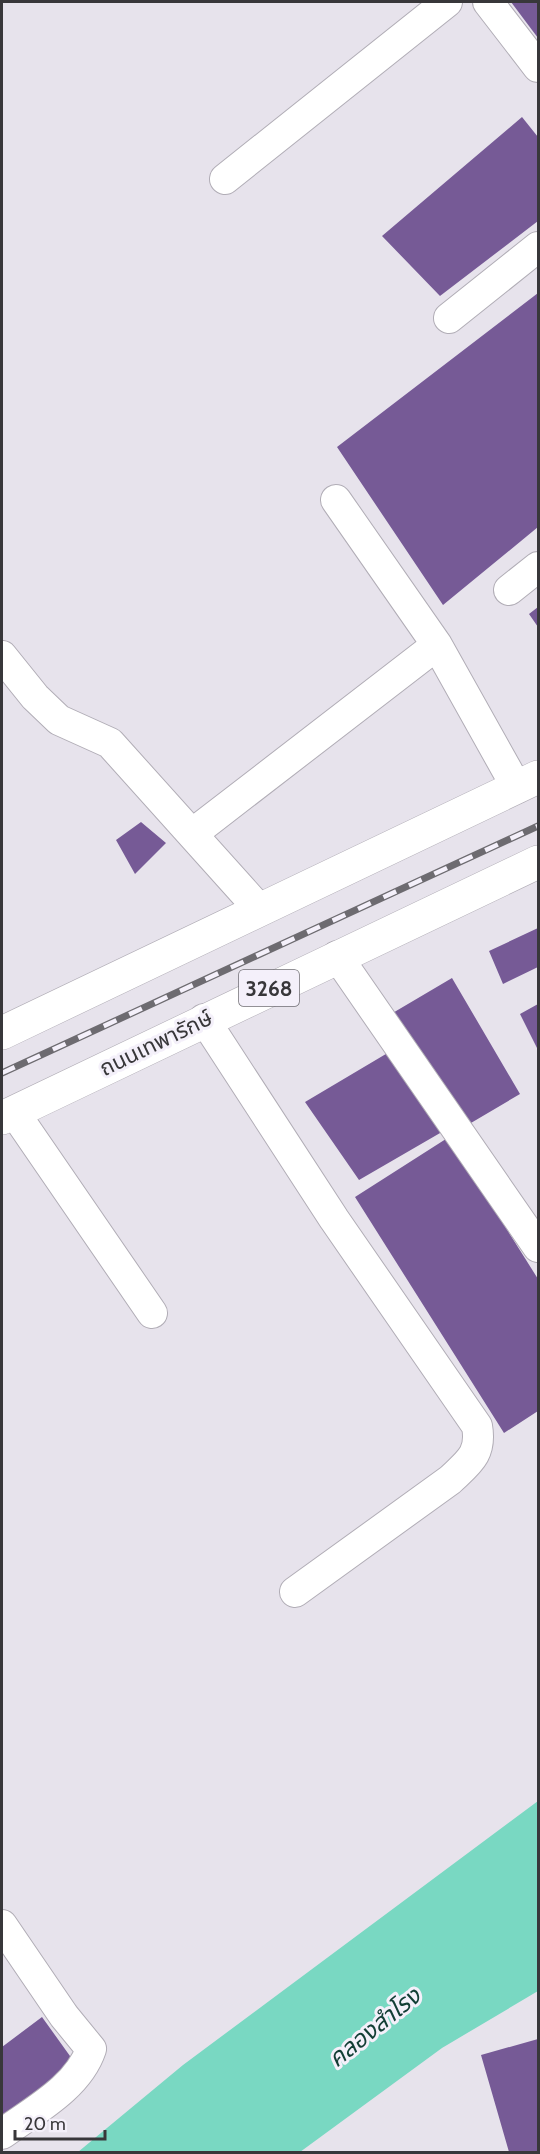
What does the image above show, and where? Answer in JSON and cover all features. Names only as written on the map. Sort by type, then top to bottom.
[{"type":"main road","points":[[2,1033],[528,782]]},
{"type":"main road","name":"ถนนเทพารักษ์","points":[[8,1115],[204,1019],[538,862]]},
{"type":"street","points":[[225,179],[447,2]]},
{"type":"street","points":[[488,2],[538,67]]},
{"type":"street","points":[[449,318],[538,247]]},
{"type":"street","points":[[336,500],[437,645],[528,782]]},
{"type":"street","points":[[509,590],[538,567]]},
{"type":"street","points":[[192,834],[437,645]]},
{"type":"street","points":[[2,656],[35,697],[59,720],[110,743],[260,910]]},
{"type":"street","points":[[337,956],[538,1247]]},
{"type":"street","points":[[204,1019],[334,1219],[477,1426],[480,1442],[473,1458],[450,1480],[295,1592]]},
{"type":"street","points":[[8,1115],[153,1313]]},
{"type":"street","points":[[2,1925],[64,2016],[92,2049],[87,2062],[72,2081],[2,2134]]},
{"type":"water","name":"คลองสำโรง","points":[[538,1801],[538,1991],[442,2048],[300,2152],[78,2152],[183,2065]]},
{"type":"building","points":[[511,2],[538,2],[538,38]]},
{"type":"building","points":[[522,117],[538,137],[538,221],[440,296],[382,236]]},
{"type":"building","points":[[538,293],[538,527],[443,605],[337,447]]},
{"type":"building","points":[[538,607],[538,627],[529,614]]},
{"type":"building","points":[[141,822],[166,843],[135,874],[116,840]]},
{"type":"building","points":[[538,928],[538,967],[503,984],[489,951]]},
{"type":"building","points":[[452,978],[520,1094],[459,1130],[391,1014]]},
{"type":"building","points":[[538,1004],[538,1050],[520,1014]]},
{"type":"building","points":[[396,1048],[447,1129],[359,1180],[305,1102]]},
{"type":"building","points":[[449,1137],[538,1279],[538,1411],[504,1433],[355,1197]]},
{"type":"building","points":[[42,2017],[75,2063],[2,2118],[2,2047]]},
{"type":"building","points":[[538,2039],[538,2152],[509,2152],[481,2055]]},
{"type":"railway","points":[[2,1073],[538,826]]}]
